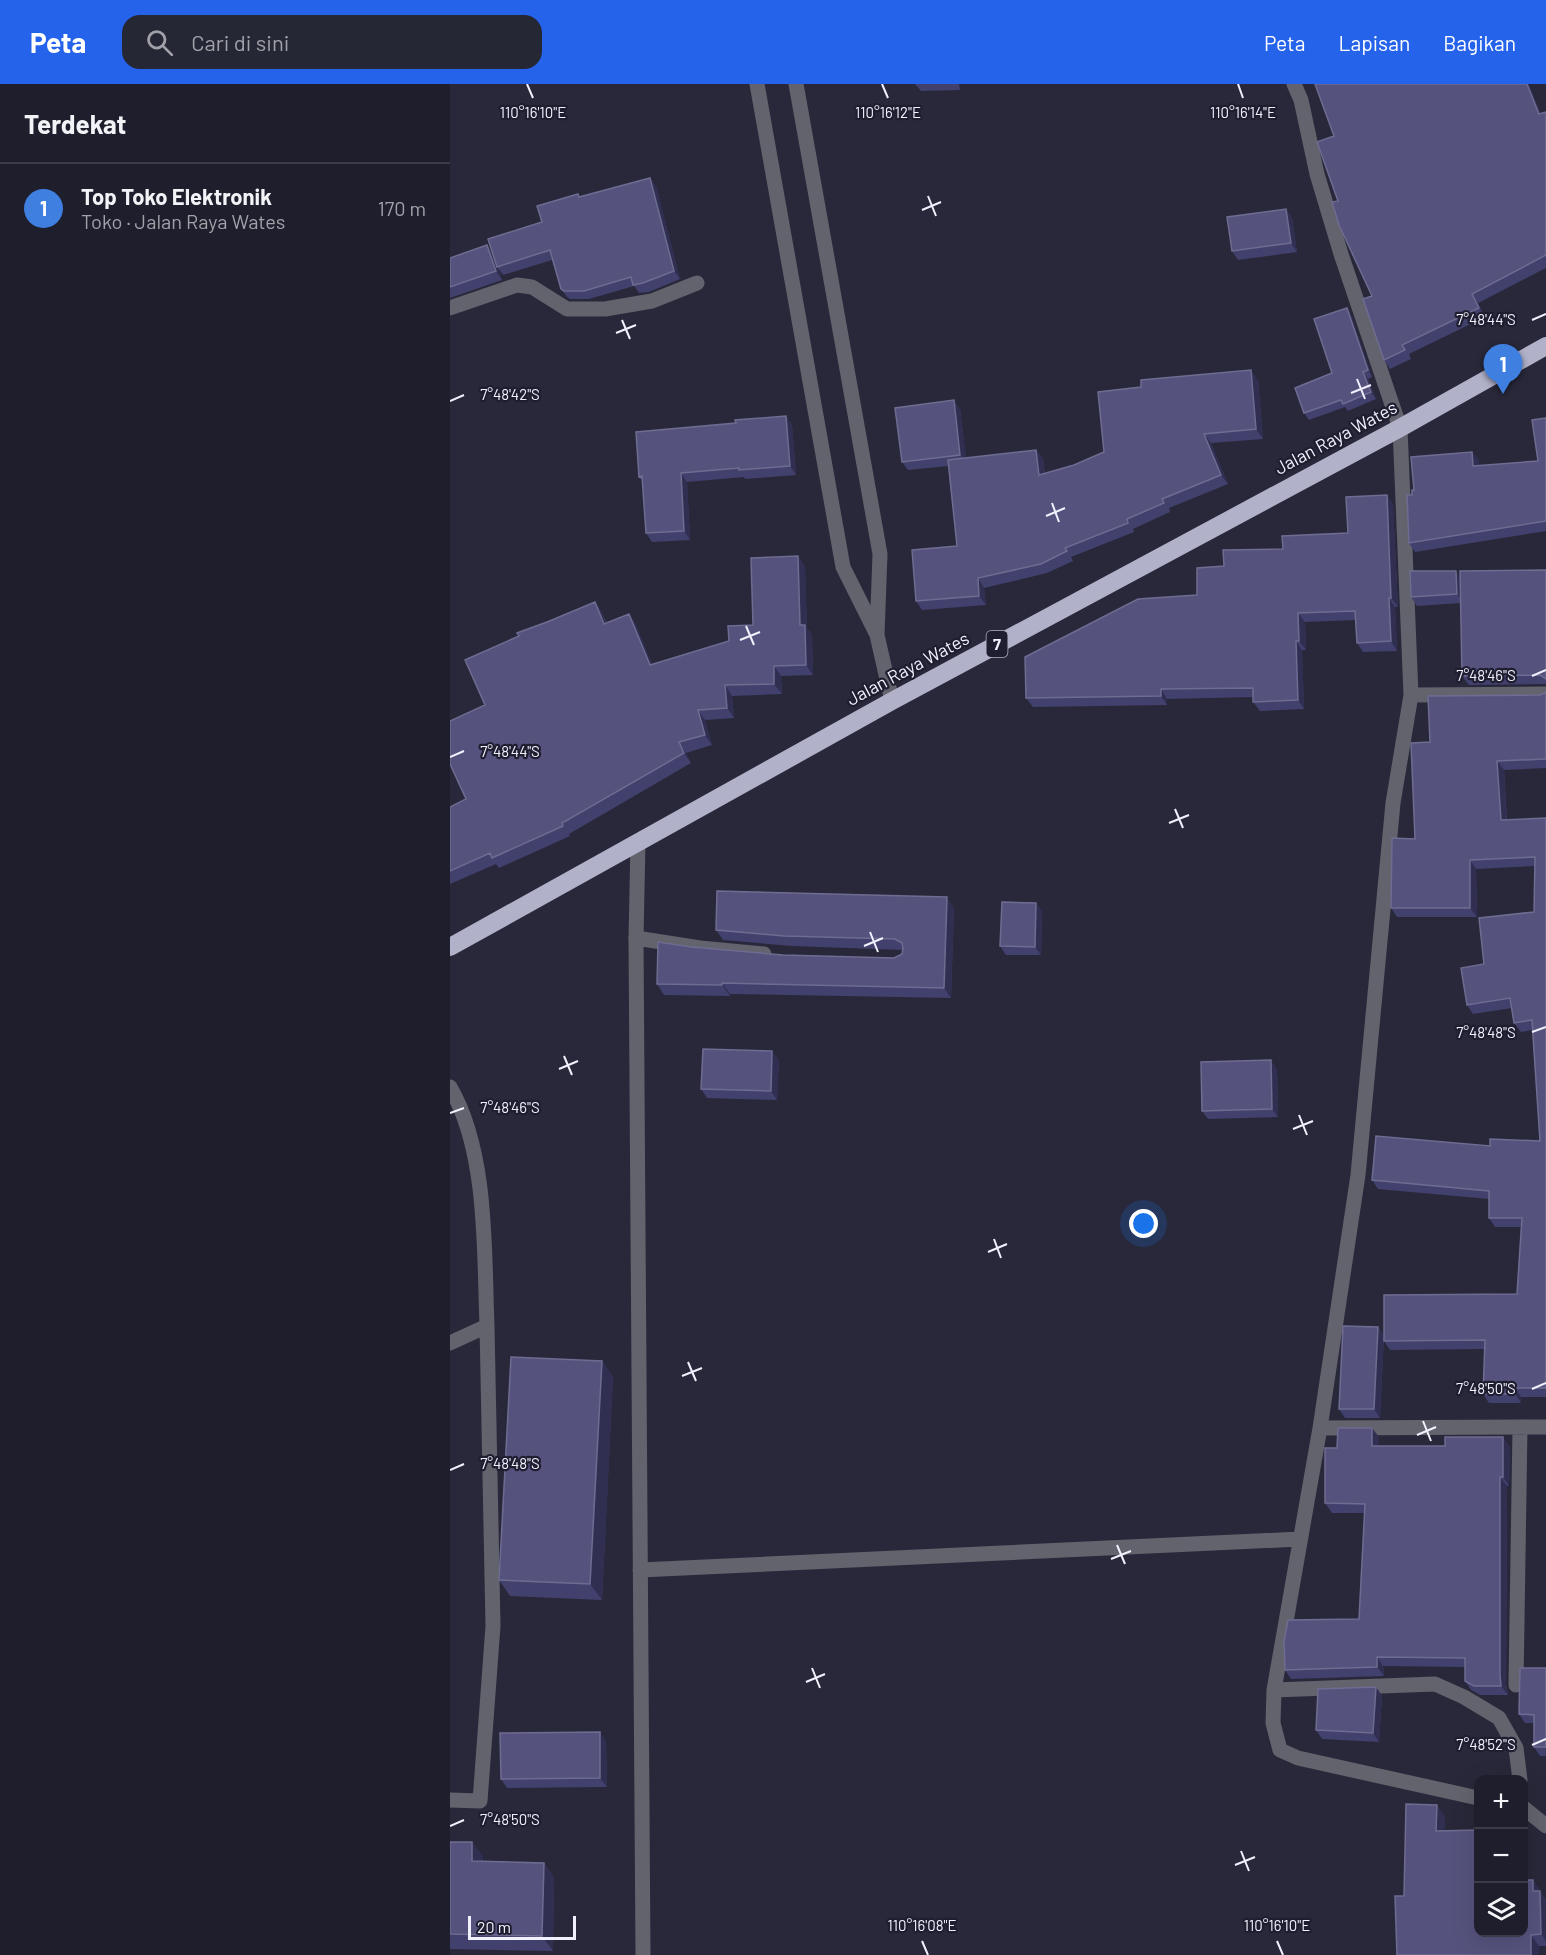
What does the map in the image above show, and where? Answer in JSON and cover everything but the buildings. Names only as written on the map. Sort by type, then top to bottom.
[{"type":"highway","name":"Jalan Raya Wates","points":[[450,947],[892,700],[1400,428],[1546,346]]},
{"type":"street","points":[[757,84],[843,567],[878,635]]},
{"type":"street","points":[[796,84],[880,554],[878,635],[892,700]]},
{"type":"street","points":[[1294,84],[1300,99],[1317,174],[1341,254],[1400,428],[1411,695],[1394,803],[1358,1175],[1320,1428],[1274,1690],[1273,1723],[1280,1749],[1298,1758],[1474,1797]]},
{"type":"street","points":[[450,308],[525,284],[567,309],[605,309],[652,301],[697,283]]},
{"type":"street","points":[[1411,695],[1546,694]]},
{"type":"street","points":[[638,842],[636,938],[643,1955]]},
{"type":"street","points":[[636,938],[700,948],[780,955]]},
{"type":"street","points":[[450,1087],[456,1097],[474,1151],[483,1223],[493,1626],[480,1801],[450,1800]]},
{"type":"street","points":[[450,1342],[487,1326]]},
{"type":"street","points":[[1516,1685],[1520,1427]]},
{"type":"street","points":[[1320,1428],[1546,1427]]},
{"type":"street","points":[[640,1570],[1300,1539]]},
{"type":"street","points":[[1274,1690],[1435,1684],[1464,1697],[1499,1718],[1516,1748],[1519,1775]]},
{"type":"street","points":[[1528,1810],[1546,1826]]},
{"type":"place","name":"Top Toko Elektronik","points":[[1503,394]]}]
